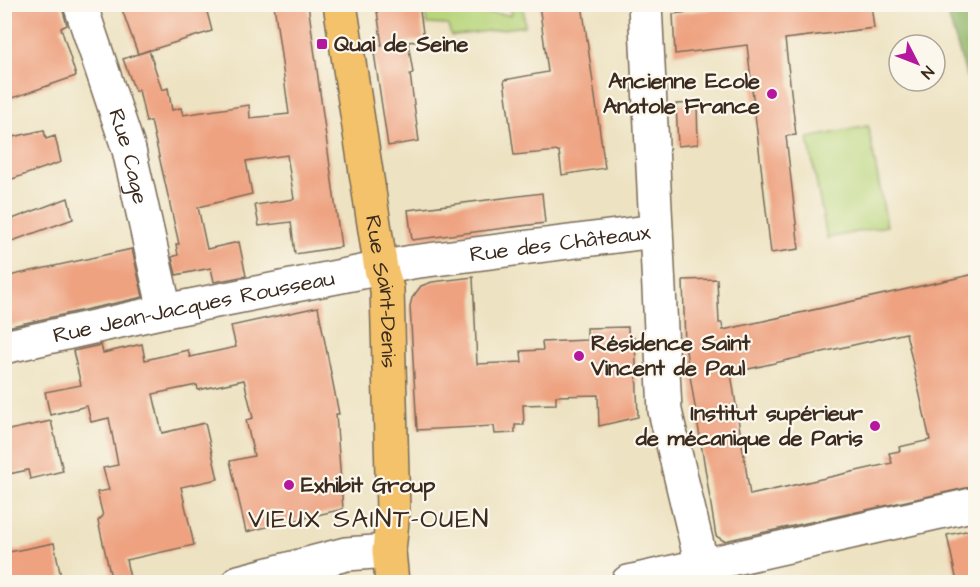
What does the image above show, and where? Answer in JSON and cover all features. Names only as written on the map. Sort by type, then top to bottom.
[{"type":"main road","name":"Rue Saint-Denis","points":[[340,4],[381,269],[387,289],[393,511],[390,567]]},
{"type":"street","name":"Rue Cage","points":[[80,4],[129,150],[165,311]]},
{"type":"street","name":"Rue des Châteaux","points":[[381,269],[412,262],[656,231],[645,4]]},
{"type":"street","points":[[656,231],[665,411],[703,574]]},
{"type":"street","name":"Rue Jean-Jacques Rousseau","points":[[4,347],[165,311],[381,269]]},
{"type":"street","points":[[628,582],[703,574],[975,504]]},
{"type":"street","points":[[239,582],[346,554],[390,567]]},
{"type":"green space","points":[[434,5],[445,5],[450,9],[511,15],[508,5],[523,5],[525,26],[451,36],[448,25],[427,24],[424,9],[434,8]]},
{"type":"green space","points":[[976,8],[975,104],[948,15]]},
{"type":"green space","points":[[868,126],[887,226],[827,238],[808,138]]},
{"type":"green space","points":[[342,576],[355,582],[315,582]]},
{"type":"building","points":[[4,4],[61,4],[67,25],[61,28],[76,76],[4,101]]},
{"type":"building","points":[[120,4],[205,4],[212,31],[138,54]]},
{"type":"building","points":[[274,4],[308,4],[341,247],[295,254],[291,222],[259,226],[255,205],[294,199],[287,155],[246,161],[252,194],[198,207],[207,249],[239,242],[246,276],[214,282],[211,268],[176,275],[172,257],[178,255],[176,244],[179,244],[151,121],[146,122],[139,90],[135,91],[123,59],[149,50],[162,90],[168,88],[172,110],[181,108],[183,115],[249,105],[250,118],[289,114]]},
{"type":"building","points":[[376,4],[419,4],[424,40],[408,42],[419,141],[388,146],[373,46],[382,45]]},
{"type":"building","points":[[539,4],[582,4],[605,168],[562,175],[559,151],[514,155],[504,80],[548,72]]},
{"type":"building","name":"Ancienne Ecole Anatole France","points":[[750,4],[871,4],[874,28],[785,39],[796,135],[786,136],[799,249],[771,253],[747,45],[675,54],[673,14]]},
{"type":"building","points":[[697,103],[698,144],[678,146],[676,104]]},
{"type":"building","points":[[44,130],[46,139],[55,136],[61,162],[4,182],[4,139]]},
{"type":"building","points":[[542,193],[545,223],[412,240],[408,210]]},
{"type":"building","points":[[68,198],[73,219],[4,244],[4,222]]},
{"type":"building","points":[[132,249],[143,297],[7,327],[4,317],[4,277]]},
{"type":"building","points":[[975,274],[975,486],[724,541],[716,536],[685,345],[683,280],[717,279],[719,323],[722,323],[723,330]],"holes":[[[906,333],[930,440],[899,447],[900,451],[889,453],[892,463],[750,495],[731,373]]]},
{"type":"building","name":"Résidence Saint Vincent de Paul","points":[[473,277],[477,364],[522,362],[521,351],[543,350],[542,342],[587,340],[587,328],[628,327],[628,333],[635,339],[638,417],[599,426],[598,395],[556,396],[556,404],[523,405],[524,425],[515,425],[515,433],[495,434],[494,426],[417,430],[410,306],[412,298],[421,286],[432,282]]},
{"type":"building","points":[[318,307],[339,414],[336,414],[343,509],[246,532],[230,461],[254,456],[246,420],[253,418],[244,380],[198,390],[197,385],[153,394],[162,433],[205,423],[218,479],[181,487],[194,545],[126,560],[131,582],[112,582],[98,521],[103,516],[97,492],[109,490],[103,468],[118,465],[109,418],[91,422],[87,406],[50,415],[45,392],[81,385],[73,351],[101,345],[103,353],[142,344],[145,360],[188,350],[190,357],[236,347],[231,326]]},
{"type":"building","points":[[51,421],[63,471],[30,479],[28,470],[4,475],[4,431]]},
{"type":"building","points":[[975,529],[975,582],[957,582],[947,535]]},
{"type":"building","points":[[54,543],[62,582],[4,582],[4,553]]},
{"type":"place","name":"Quai de Seine","points":[[322,44]]},
{"type":"place","name":"Ancienne Ecole Anatole France","points":[[772,94]]},
{"type":"place","name":"Résidence Saint Vincent de Paul","points":[[579,356]]},
{"type":"place","name":"Institut supérieur de mécanique de Paris","points":[[875,426]]},
{"type":"place","name":"Exhibit Group","points":[[289,485]]},
{"type":"district","name":"VIEUX SAINT-OUEN","points":[[369,519]]}]
